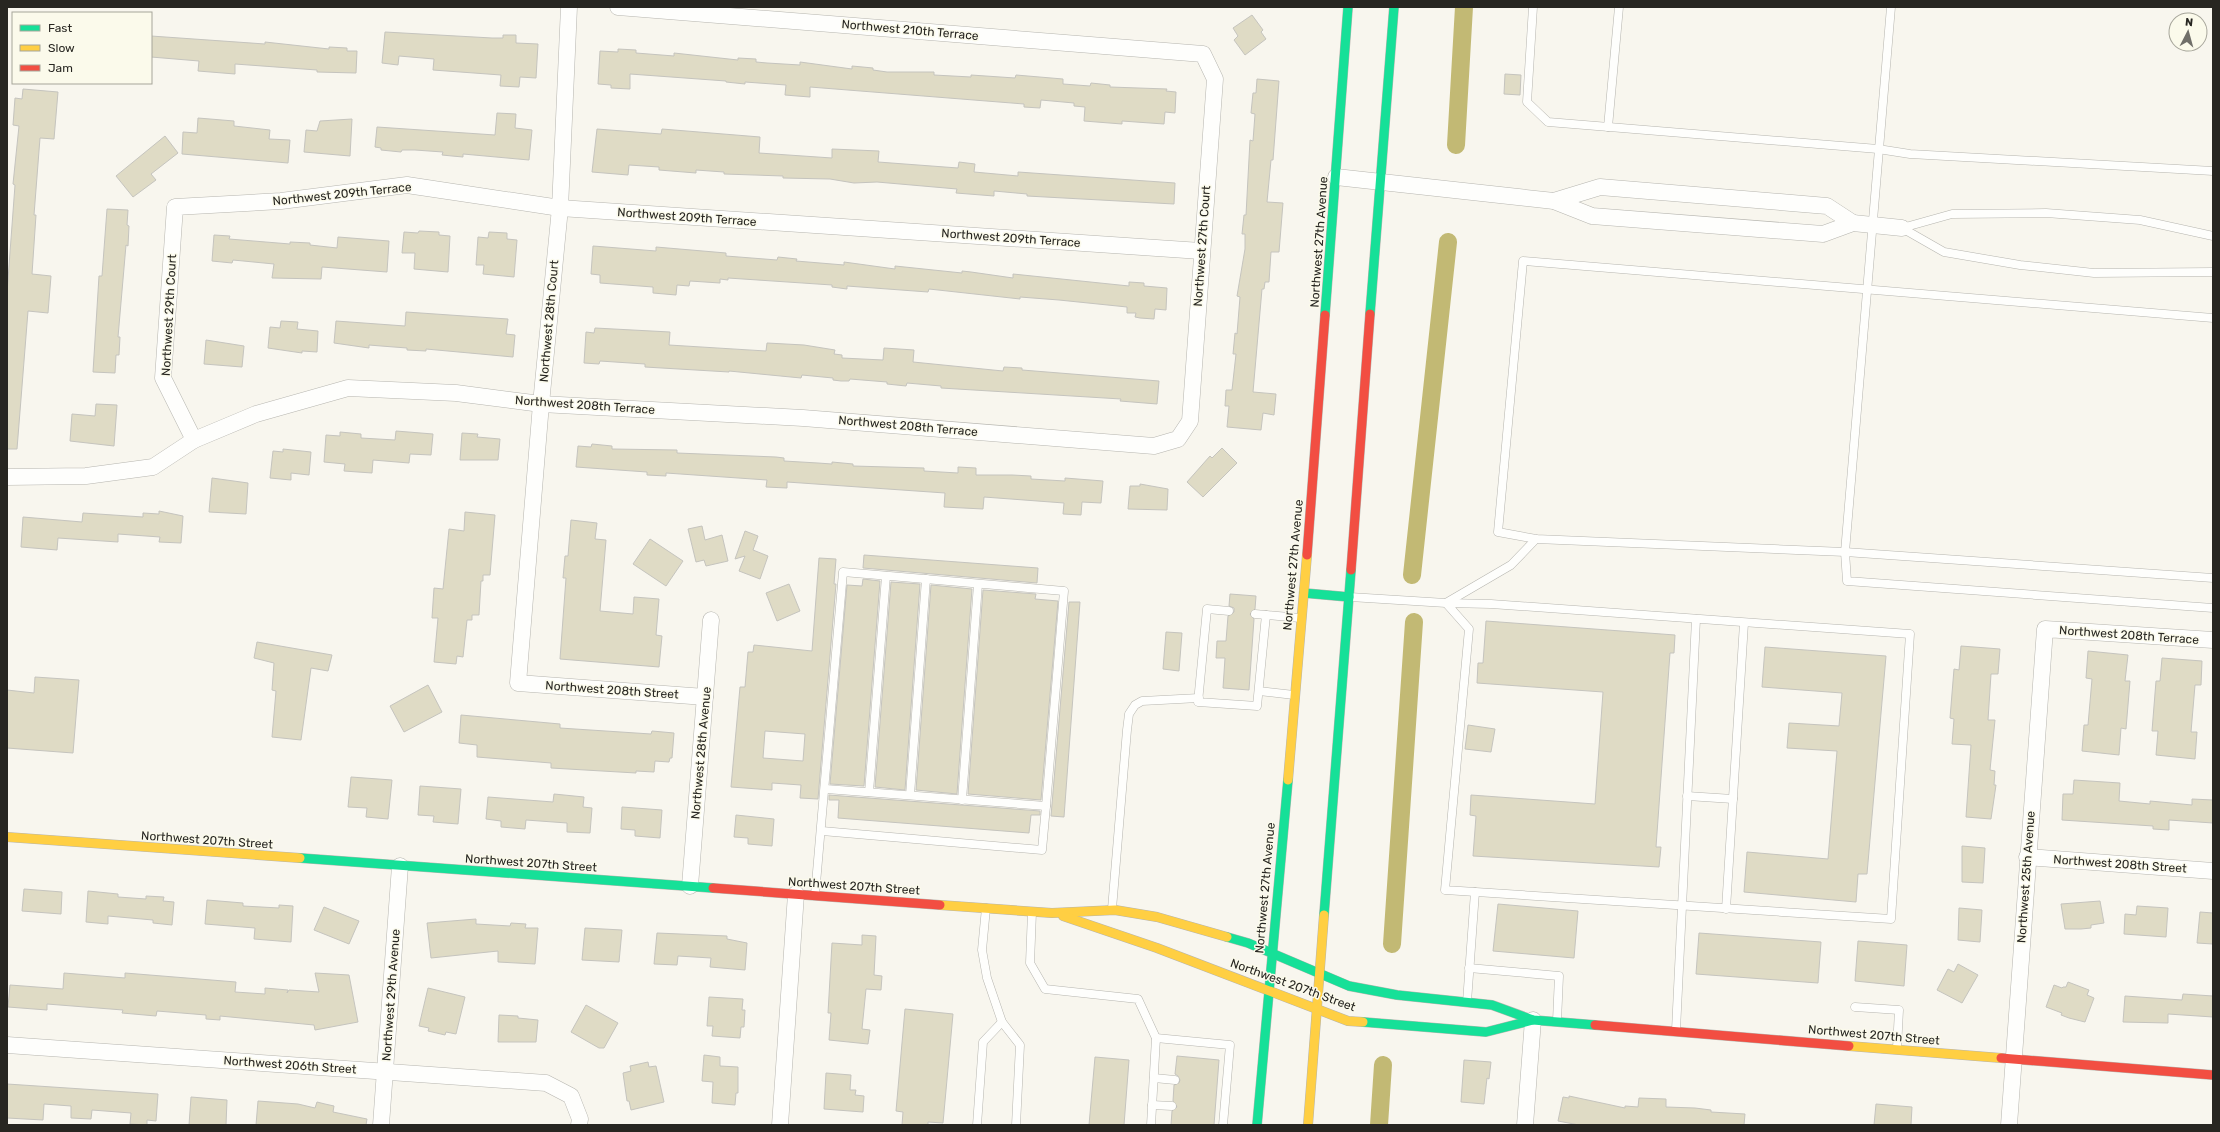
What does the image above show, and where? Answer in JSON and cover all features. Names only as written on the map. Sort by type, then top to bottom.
[{"type":"street","name":"Northwest 28th Court","points":[[518,683],[541,404],[560,208],[569,7]]},
{"type":"street","name":"Northwest 210th Terrace","points":[[618,7],[1202,54]]},
{"type":"street","name":"Northwest 27th Avenue","points":[[1257,1125],[1304,593],[1348,7]]},
{"type":"street","points":[[1308,1125],[1321,974],[1379,181],[1394,7]]},
{"type":"street","name":"Northwest 27th Court","points":[[1178,439],[1190,422],[1201,251],[1215,79],[1202,54]]},
{"type":"street","points":[[1336,177],[1554,201],[1592,216],[1823,234],[1853,223],[1902,228]]},
{"type":"street","name":"Northwest 209th Terrace","points":[[175,207],[281,201],[407,185],[560,208],[1201,251]]},
{"type":"street","points":[[1554,201],[1600,187],[1827,206],[1853,223]]},
{"type":"street","name":"Northwest 29th Court","points":[[175,207],[163,378],[194,440]]},
{"type":"street","name":"Northwest 208th Terrace","points":[[7,477],[86,476],[153,467],[194,440],[256,414],[348,388],[456,393],[541,404],[803,418],[1154,446],[1178,439]]},
{"type":"street","points":[[1304,593],[1349,597]]},
{"type":"street","name":"Northwest 28th Avenue","points":[[690,886],[711,620]]},
{"type":"street","name":"Northwest 208th Terrace","points":[[2045,629],[2213,640]]},
{"type":"street","name":"Northwest 25th Avenue","points":[[2009,1125],[2027,857],[2045,629]]},
{"type":"street","name":"Northwest 208th Street","points":[[518,683],[705,697]]},
{"type":"street","name":"Northwest 207th Street","points":[[7,837],[1052,913],[1111,910],[1157,918],[1248,943],[1356,987],[1397,995],[1492,1005],[1533,1020],[1897,1048],[2213,1075]]},
{"type":"street","name":"Northwest 208th Street","points":[[2027,857],[2213,871]]},
{"type":"street","name":"Northwest 29th Avenue","points":[[381,1125],[400,866]]},
{"type":"street","points":[[780,1125],[796,894]]},
{"type":"street","name":"Northwest 207th Street","points":[[1052,913],[1157,948],[1348,1021],[1486,1032],[1533,1020]]},
{"type":"street","points":[[1525,1125],[1533,1020]]},
{"type":"street","name":"Northwest 206th Street","points":[[7,1045],[546,1083],[571,1096],[580,1119],[580,1125]]},
{"type":"lane","points":[[1533,7],[1527,102],[1548,122],[1878,149],[1910,154],[2213,171]]},
{"type":"lane","points":[[1608,127],[1619,7]]},
{"type":"lane","points":[[1891,7],[1845,552],[1847,581],[2213,608]]},
{"type":"lane","points":[[1902,228],[1952,214],[2046,213],[2140,220],[2213,236]]},
{"type":"lane","points":[[1902,228],[1944,252],[2020,265],[2094,273],[2213,272]]},
{"type":"lane","points":[[2213,318],[1523,261],[1498,532],[1536,539],[1845,552],[2213,578]]},
{"type":"lane","points":[[1446,603],[1511,565],[1536,539]]},
{"type":"lane","points":[[815,896],[826,789],[843,572],[1064,591],[1042,850],[822,831]]},
{"type":"lane","points":[[869,792],[886,576]]},
{"type":"lane","points":[[910,795],[926,579]]},
{"type":"lane","points":[[962,800],[978,584]]},
{"type":"lane","points":[[1349,597],[1446,603],[1491,604],[1910,634],[1891,919],[1445,890],[1469,629],[1446,603]]},
{"type":"lane","points":[[1229,612],[1208,609],[1198,702],[1258,706],[1266,615]]},
{"type":"lane","points":[[1255,614],[1301,618]]},
{"type":"lane","points":[[1676,1031],[1696,619]]},
{"type":"lane","points":[[1726,909],[1744,623]]},
{"type":"lane","points":[[1259,691],[1294,694]]},
{"type":"lane","points":[[1111,910],[1129,714],[1135,705],[1142,701],[1199,698]]},
{"type":"lane","points":[[826,789],[1046,806]]},
{"type":"lane","points":[[1687,796],[1733,799]]},
{"type":"lane","points":[[1466,1002],[1475,892]]},
{"type":"lane","points":[[986,908],[982,950],[986,978],[1002,1022],[1020,1045],[1016,1125]]},
{"type":"lane","points":[[1032,911],[1030,963],[1045,989],[1138,999],[1156,1038],[1151,1125]]},
{"type":"lane","points":[[1469,968],[1559,976],[1557,1022]]},
{"type":"lane","points":[[1855,1007],[1899,1010],[1897,1048]]},
{"type":"lane","points":[[977,1125],[983,1042],[1002,1022]]},
{"type":"lane","points":[[1156,1038],[1230,1045],[1223,1125]]},
{"type":"lane","points":[[1154,1078],[1174,1080]]},
{"type":"lane","points":[[1217,1084],[1226,1084]]},
{"type":"lane","points":[[1152,1105],[1172,1106]]},
{"type":"lane","points":[[1215,1110],[1224,1111]]},
{"type":"building","points":[[1252,15],[1263,30],[1261,32],[1266,39],[1245,55],[1234,40],[1238,36],[1233,28]]},
{"type":"building","points":[[385,32],[492,38],[503,38],[503,35],[516,35],[516,43],[538,44],[536,78],[520,77],[519,87],[500,86],[501,75],[433,70],[434,59],[399,56],[398,65],[382,63]]},
{"type":"building","points":[[152,36],[265,44],[265,42],[329,49],[329,47],[347,48],[347,51],[357,51],[356,73],[317,72],[317,70],[235,64],[235,74],[198,71],[199,61],[152,57]]},
{"type":"building","points":[[618,49],[636,50],[636,53],[674,56],[674,53],[738,60],[738,58],[756,59],[756,62],[767,63],[800,65],[800,62],[852,69],[852,66],[873,68],[873,70],[887,72],[934,72],[934,75],[971,77],[971,75],[1015,78],[1016,75],[1063,79],[1063,84],[1090,86],[1091,83],[1110,85],[1110,87],[1167,89],[1166,91],[1176,92],[1175,113],[1165,112],[1164,124],[1122,121],[1122,124],[1084,121],[1085,107],[1074,106],[1074,103],[1041,100],[1040,108],[1024,107],[1024,104],[810,87],[810,97],[785,95],[786,85],[745,82],[745,84],[726,81],[630,74],[630,89],[611,88],[611,85],[598,84],[600,51],[618,52]]},
{"type":"building","points":[[1505,74],[1521,75],[1520,95],[1504,94]]},
{"type":"building","points":[[1257,79],[1279,81],[1273,160],[1271,160],[1267,202],[1283,203],[1279,252],[1271,252],[1269,282],[1265,282],[1264,289],[1262,289],[1253,392],[1276,394],[1274,415],[1263,413],[1261,430],[1227,427],[1229,406],[1225,406],[1226,390],[1232,390],[1236,354],[1233,354],[1235,333],[1237,334],[1240,297],[1237,296],[1245,249],[1245,234],[1242,234],[1244,215],[1246,215],[1250,140],[1253,141],[1255,114],[1251,113],[1253,93],[1256,93]]},
{"type":"building","points":[[23,89],[58,92],[54,139],[40,138],[34,215],[36,215],[32,274],[51,276],[48,313],[28,311],[17,449],[7,449],[7,293],[15,185],[13,184],[19,126],[13,125],[15,98],[22,99]]},
{"type":"building","points":[[497,113],[516,114],[515,128],[532,130],[529,160],[463,154],[463,157],[442,155],[443,152],[415,150],[402,150],[401,152],[381,150],[381,148],[375,147],[377,127],[495,135]]},
{"type":"building","points":[[198,118],[234,121],[234,126],[270,130],[269,139],[290,140],[288,163],[182,154],[183,132],[197,133]]},
{"type":"building","points":[[352,119],[350,156],[304,152],[306,130],[317,131],[320,121]]},
{"type":"building","points":[[597,129],[661,134],[662,129],[760,137],[759,153],[832,158],[832,149],[879,151],[878,162],[958,168],[959,162],[975,164],[974,172],[1018,176],[1018,172],[1175,183],[1174,204],[1027,196],[1027,194],[994,191],[994,196],[956,193],[957,189],[877,182],[854,183],[830,179],[783,178],[783,176],[724,174],[724,172],[696,170],[696,173],[659,170],[659,167],[629,165],[628,175],[592,172]]},
{"type":"building","points":[[165,136],[178,153],[151,174],[156,180],[133,197],[116,176]]},
{"type":"building","points":[[107,209],[128,210],[127,225],[129,226],[118,337],[120,337],[119,355],[116,355],[115,373],[93,372],[99,276],[102,276]]},
{"type":"building","points":[[419,231],[439,232],[439,235],[450,236],[448,272],[414,269],[415,253],[402,253],[404,232],[418,233]]},
{"type":"building","points":[[489,232],[507,233],[507,239],[517,240],[514,277],[483,274],[484,265],[476,265],[478,237],[488,238]]},
{"type":"building","points":[[214,235],[230,236],[229,239],[290,244],[290,242],[310,243],[310,245],[337,248],[338,237],[389,241],[387,272],[322,267],[321,279],[272,278],[274,264],[233,260],[232,263],[212,261]]},
{"type":"building","points":[[593,246],[656,251],[656,247],[726,253],[726,256],[777,260],[778,257],[797,259],[796,261],[844,265],[844,262],[895,269],[895,266],[962,273],[962,271],[1013,278],[1013,274],[1129,286],[1129,282],[1144,283],[1144,286],[1167,288],[1166,310],[1155,309],[1154,319],[1140,318],[1135,317],[1136,313],[1127,313],[1127,307],[1059,300],[1020,297],[1020,299],[929,289],[928,292],[847,286],[847,289],[832,287],[832,285],[728,278],[728,280],[720,279],[720,283],[690,281],[689,286],[677,285],[676,295],[653,293],[653,287],[600,283],[600,275],[591,274]]},
{"type":"building","points":[[406,312],[508,319],[506,334],[515,335],[513,357],[426,349],[426,351],[407,350],[407,348],[369,345],[369,348],[334,343],[336,321],[405,326]]},
{"type":"building","points":[[281,321],[298,322],[297,329],[318,331],[317,352],[302,351],[302,353],[268,348],[270,327],[280,328]]},
{"type":"building","points":[[595,328],[670,332],[669,345],[766,351],[767,343],[804,345],[835,350],[834,354],[842,355],[842,358],[883,360],[884,348],[914,350],[913,362],[1003,371],[1004,367],[1022,368],[1022,370],[1159,381],[1157,404],[1120,401],[1121,399],[941,388],[941,386],[907,383],[906,386],[887,384],[887,382],[850,379],[849,381],[841,381],[833,380],[833,378],[802,375],[801,378],[729,371],[645,367],[645,364],[600,361],[599,364],[584,363],[586,332],[594,333]]},
{"type":"building","points":[[206,340],[244,346],[242,367],[204,364]]},
{"type":"building","points":[[96,404],[117,405],[114,446],[70,441],[72,414],[95,416]]},
{"type":"building","points":[[396,431],[433,434],[431,455],[410,454],[409,463],[373,460],[372,473],[344,471],[345,464],[324,462],[326,435],[340,436],[340,432],[361,434],[361,438],[395,440]]},
{"type":"building","points":[[462,433],[478,434],[477,437],[500,439],[498,460],[460,460]]},
{"type":"building","points":[[592,444],[612,446],[612,449],[677,450],[677,453],[776,457],[784,458],[784,461],[832,464],[832,462],[853,464],[853,466],[924,468],[924,471],[958,473],[958,467],[976,468],[976,475],[1031,476],[1031,479],[1065,481],[1065,478],[1103,481],[1101,503],[1082,502],[1081,515],[1063,514],[1064,503],[984,497],[983,509],[944,507],[945,493],[787,482],[787,488],[766,487],[767,480],[666,473],[666,476],[647,475],[647,472],[576,467],[578,446],[591,447]]},
{"type":"building","points":[[1222,448],[1237,463],[1203,497],[1187,482],[1210,456],[1212,458]]},
{"type":"building","points":[[283,449],[311,452],[309,475],[291,473],[291,480],[270,478],[273,451],[283,452]]},
{"type":"building","points":[[212,478],[248,483],[246,514],[209,512]]},
{"type":"building","points":[[1140,484],[1168,489],[1167,510],[1128,509],[1130,486],[1140,486]]},
{"type":"building","points":[[159,511],[183,516],[181,543],[159,542],[160,537],[118,534],[118,542],[58,538],[57,550],[21,547],[23,517],[82,522],[83,513],[143,517],[143,513],[159,514]]},
{"type":"building","points":[[465,512],[495,515],[490,575],[483,575],[483,581],[481,581],[479,615],[472,615],[472,620],[467,620],[463,657],[457,656],[456,664],[434,662],[438,618],[432,618],[434,588],[443,589],[449,529],[464,531]]},
{"type":"building","points":[[571,520],[597,523],[595,539],[606,540],[600,611],[633,614],[634,597],[659,599],[656,635],[662,636],[659,667],[560,659],[566,578],[563,578],[565,556],[568,556]]},
{"type":"building","points":[[702,526],[705,540],[722,535],[728,561],[706,566],[704,560],[696,562],[688,529]]},
{"type":"building","points":[[745,531],[758,536],[753,550],[768,556],[760,579],[739,571],[745,556],[735,559]]},
{"type":"building","points":[[650,539],[683,561],[666,586],[633,564]]},
{"type":"building","points":[[864,555],[1038,568],[1037,583],[863,568]]},
{"type":"building","points":[[819,558],[836,559],[834,584],[836,584],[818,799],[800,798],[801,785],[772,783],[772,790],[731,787],[740,687],[745,687],[748,652],[753,652],[754,645],[812,651]],"holes":[[[765,731],[805,734],[803,761],[763,758]]]},
{"type":"building","points":[[863,579],[880,581],[864,786],[830,784],[847,585],[862,586]]},
{"type":"building","points":[[891,582],[920,584],[905,790],[875,787]]},
{"type":"building","points":[[789,584],[800,611],[777,621],[766,593]]},
{"type":"building","points":[[931,585],[972,589],[957,794],[916,790]]},
{"type":"building","points":[[983,590],[1036,594],[1035,599],[1058,601],[1041,800],[968,794]]},
{"type":"building","points":[[1230,594],[1256,596],[1255,609],[1250,614],[1254,619],[1249,690],[1223,688],[1225,658],[1216,658],[1217,641],[1226,641],[1228,616],[1234,612],[1234,608],[1229,606]]},
{"type":"building","points":[[1069,602],[1080,602],[1064,817],[1051,816]]},
{"type":"building","points":[[1486,621],[1675,635],[1674,653],[1670,653],[1656,847],[1661,847],[1659,867],[1473,856],[1476,816],[1470,815],[1471,795],[1595,804],[1603,692],[1477,683],[1478,663],[1483,663]]},
{"type":"building","points":[[1166,632],[1182,633],[1179,671],[1163,669]]},
{"type":"building","points":[[257,642],[332,655],[328,671],[311,668],[301,740],[272,737],[276,691],[272,690],[274,663],[254,658]]},
{"type":"building","points":[[1961,646],[2000,649],[1998,674],[1991,674],[1988,720],[1995,720],[1990,770],[1995,771],[1994,785],[1996,785],[1991,819],[1966,817],[1971,745],[1952,744],[1954,719],[1950,718],[1954,669],[1959,670]]},
{"type":"building","points":[[1765,647],[1886,656],[1867,874],[1858,874],[1856,902],[1744,892],[1747,852],[1828,859],[1837,751],[1787,748],[1789,723],[1839,726],[1842,693],[1762,687]]},
{"type":"building","points":[[2088,651],[2128,655],[2125,681],[2130,681],[2126,729],[2121,728],[2119,755],[2082,751],[2084,725],[2088,725],[2092,679],[2086,678]]},
{"type":"building","points":[[2162,658],[2202,661],[2201,685],[2195,685],[2191,732],[2197,732],[2195,759],[2156,755],[2158,731],[2152,731],[2156,681],[2160,681]]},
{"type":"building","points":[[35,677],[79,680],[73,753],[7,748],[7,690],[34,693]]},
{"type":"building","points":[[428,685],[442,712],[404,732],[390,706]]},
{"type":"building","points":[[461,715],[560,724],[560,728],[651,734],[652,731],[674,733],[672,758],[670,758],[669,762],[655,761],[654,772],[636,771],[636,773],[551,768],[551,763],[477,757],[477,745],[459,743]]},
{"type":"building","points":[[1468,725],[1495,729],[1491,752],[1465,749]]},
{"type":"building","points":[[351,777],[392,780],[388,819],[366,817],[367,808],[348,807]]},
{"type":"building","points":[[2074,780],[2120,783],[2119,801],[2150,804],[2150,801],[2192,805],[2192,799],[2213,800],[2213,823],[2169,820],[2169,830],[2153,829],[2153,826],[2062,820],[2063,794],[2073,794]]},
{"type":"building","points":[[420,786],[461,789],[458,824],[433,822],[434,816],[418,815]]},
{"type":"building","points":[[554,794],[584,797],[583,807],[592,808],[590,833],[567,832],[567,823],[526,820],[525,829],[501,827],[501,821],[486,819],[488,797],[553,802]]},
{"type":"building","points":[[829,795],[1040,811],[1040,815],[1031,815],[1029,833],[838,818],[839,800],[829,800]]},
{"type":"building","points":[[622,807],[662,810],[660,838],[635,836],[635,830],[621,829]]},
{"type":"building","points":[[736,815],[774,819],[772,846],[748,844],[748,838],[734,837]]},
{"type":"building","points":[[1962,846],[1985,848],[1983,883],[1962,882]]},
{"type":"building","points":[[24,889],[62,892],[61,914],[22,911]]},
{"type":"building","points":[[88,891],[118,894],[118,897],[146,899],[146,896],[164,897],[163,901],[174,902],[172,925],[153,923],[153,920],[108,916],[108,924],[86,922]]},
{"type":"building","points":[[207,900],[243,903],[243,906],[279,908],[279,905],[293,906],[291,942],[254,939],[255,928],[205,924]]},
{"type":"building","points":[[2100,901],[2104,923],[2091,925],[2091,928],[2065,929],[2061,904]]},
{"type":"building","points":[[1498,904],[1578,911],[1574,958],[1493,951]]},
{"type":"building","points":[[2137,906],[2168,908],[2166,937],[2124,934],[2125,914],[2136,915]]},
{"type":"building","points":[[324,907],[359,921],[349,944],[314,930]]},
{"type":"building","points":[[1959,908],[1982,910],[1980,942],[1958,940]]},
{"type":"building","points":[[2200,912],[2213,913],[2213,944],[2197,943]]},
{"type":"building","points":[[476,919],[476,924],[510,926],[511,923],[526,924],[525,928],[538,928],[535,964],[498,962],[498,951],[431,958],[427,923]]},
{"type":"building","points":[[585,928],[622,930],[619,962],[582,960]]},
{"type":"building","points":[[657,933],[727,936],[727,939],[747,943],[745,970],[710,967],[711,958],[678,956],[677,965],[654,964]]},
{"type":"building","points":[[1699,933],[1821,942],[1818,983],[1696,974]]},
{"type":"building","points":[[862,935],[876,936],[874,975],[882,976],[881,990],[866,989],[862,1029],[870,1030],[868,1044],[829,1040],[831,1013],[828,1013],[832,943],[862,945]]},
{"type":"building","points":[[1858,941],[1907,945],[1904,986],[1855,981]]},
{"type":"building","points":[[1958,964],[1978,975],[1962,1003],[1937,990],[1948,969],[1954,972]]},
{"type":"building","points":[[64,973],[125,978],[125,973],[236,982],[235,992],[265,994],[265,988],[288,990],[287,993],[289,990],[319,992],[315,973],[349,975],[358,1022],[315,1030],[314,1025],[220,1016],[220,1020],[206,1019],[206,1015],[157,1011],[156,1016],[122,1013],[123,1010],[47,1004],[47,1010],[8,1007],[10,985],[63,989]]},
{"type":"building","points":[[2068,982],[2089,990],[2087,995],[2094,998],[2085,1022],[2061,1015],[2062,1013],[2046,1007],[2054,985],[2062,988],[2066,987]]},
{"type":"building","points":[[428,988],[465,997],[456,1034],[446,1032],[445,1035],[428,1031],[429,1028],[419,1026]]},
{"type":"building","points":[[2183,994],[2213,996],[2213,1017],[2168,1014],[2168,1023],[2123,1022],[2125,996],[2182,1000]]},
{"type":"building","points":[[709,997],[743,999],[742,1010],[745,1010],[744,1027],[741,1027],[740,1038],[712,1036],[713,1026],[707,1026]]},
{"type":"building","points":[[586,1005],[618,1023],[604,1048],[599,1048],[571,1032]]},
{"type":"building","points":[[905,1009],[953,1014],[943,1123],[928,1122],[928,1125],[902,1125],[903,1112],[896,1111]]},
{"type":"building","points":[[499,1015],[518,1016],[518,1018],[538,1020],[536,1042],[498,1042]]},
{"type":"building","points":[[704,1055],[720,1057],[720,1066],[738,1067],[738,1093],[736,1093],[735,1105],[712,1103],[713,1082],[702,1081]]},
{"type":"building","points":[[1177,1056],[1219,1060],[1214,1125],[1171,1125],[1172,1111],[1177,1107],[1173,1101],[1174,1085],[1179,1083],[1180,1080],[1175,1074]]},
{"type":"building","points":[[1095,1057],[1129,1060],[1124,1125],[1089,1125]]},
{"type":"building","points":[[1464,1060],[1491,1062],[1489,1079],[1487,1078],[1484,1104],[1461,1102]]},
{"type":"building","points":[[648,1062],[649,1067],[656,1066],[664,1102],[631,1110],[629,1101],[627,1101],[623,1073],[631,1071],[630,1066]]},
{"type":"building","points":[[826,1073],[851,1075],[850,1090],[856,1090],[855,1095],[864,1096],[863,1112],[824,1109]]},
{"type":"building","points":[[7,1084],[158,1094],[156,1121],[147,1120],[147,1125],[130,1124],[131,1113],[92,1110],[91,1119],[71,1118],[71,1106],[44,1104],[43,1120],[7,1118]]},
{"type":"building","points":[[1569,1096],[1625,1108],[1625,1106],[1638,1107],[1639,1098],[1666,1099],[1666,1107],[1695,1108],[1711,1110],[1711,1112],[1745,1114],[1744,1125],[1579,1125],[1558,1121],[1563,1097],[1569,1098]]},
{"type":"building","points":[[191,1097],[227,1100],[226,1125],[189,1125]]},
{"type":"building","points":[[258,1101],[298,1104],[315,1108],[317,1102],[334,1106],[333,1112],[367,1119],[366,1125],[256,1125]]},
{"type":"building","points":[[1876,1104],[1912,1107],[1911,1125],[1874,1125]]},
{"type":"waterway","points":[[1456,145],[1464,7]]},
{"type":"waterway","points":[[1412,575],[1448,242]]},
{"type":"waterway","points":[[1392,944],[1414,622]]},
{"type":"waterway","points":[[1379,1125],[1383,1065]]},
{"type":"traffic: fast","points":[[1325,315],[1348,7]]},
{"type":"traffic: fast","points":[[1370,314],[1394,7]]},
{"type":"traffic: fast","points":[[1324,915],[1351,570]]},
{"type":"traffic: fast","points":[[1304,593],[1349,597]]},
{"type":"traffic: fast","points":[[1257,1125],[1288,780]]},
{"type":"traffic: fast","points":[[300,858],[713,888]]},
{"type":"traffic: fast","points":[[1227,937],[1248,943],[1349,986],[1397,995],[1492,1005],[1533,1020],[1595,1025]]},
{"type":"traffic: fast","points":[[1363,1022],[1486,1032],[1533,1020]]},
{"type":"traffic: slow","points":[[1288,780],[1307,555]]},
{"type":"traffic: slow","points":[[7,837],[300,858]]},
{"type":"traffic: slow","points":[[940,905],[1052,913],[1115,910],[1157,917],[1227,937]]},
{"type":"traffic: slow","points":[[1308,1125],[1324,915]]},
{"type":"traffic: slow","points":[[1063,916],[1157,948],[1348,1021],[1363,1022]]},
{"type":"traffic: slow","points":[[1849,1046],[2001,1058]]},
{"type":"traffic: jam","points":[[1351,570],[1370,314]]},
{"type":"traffic: jam","points":[[1307,555],[1325,315]]},
{"type":"traffic: jam","points":[[713,888],[940,905]]},
{"type":"traffic: jam","points":[[1595,1025],[1849,1046]]},
{"type":"traffic: jam","points":[[2001,1058],[2213,1075]]}]
